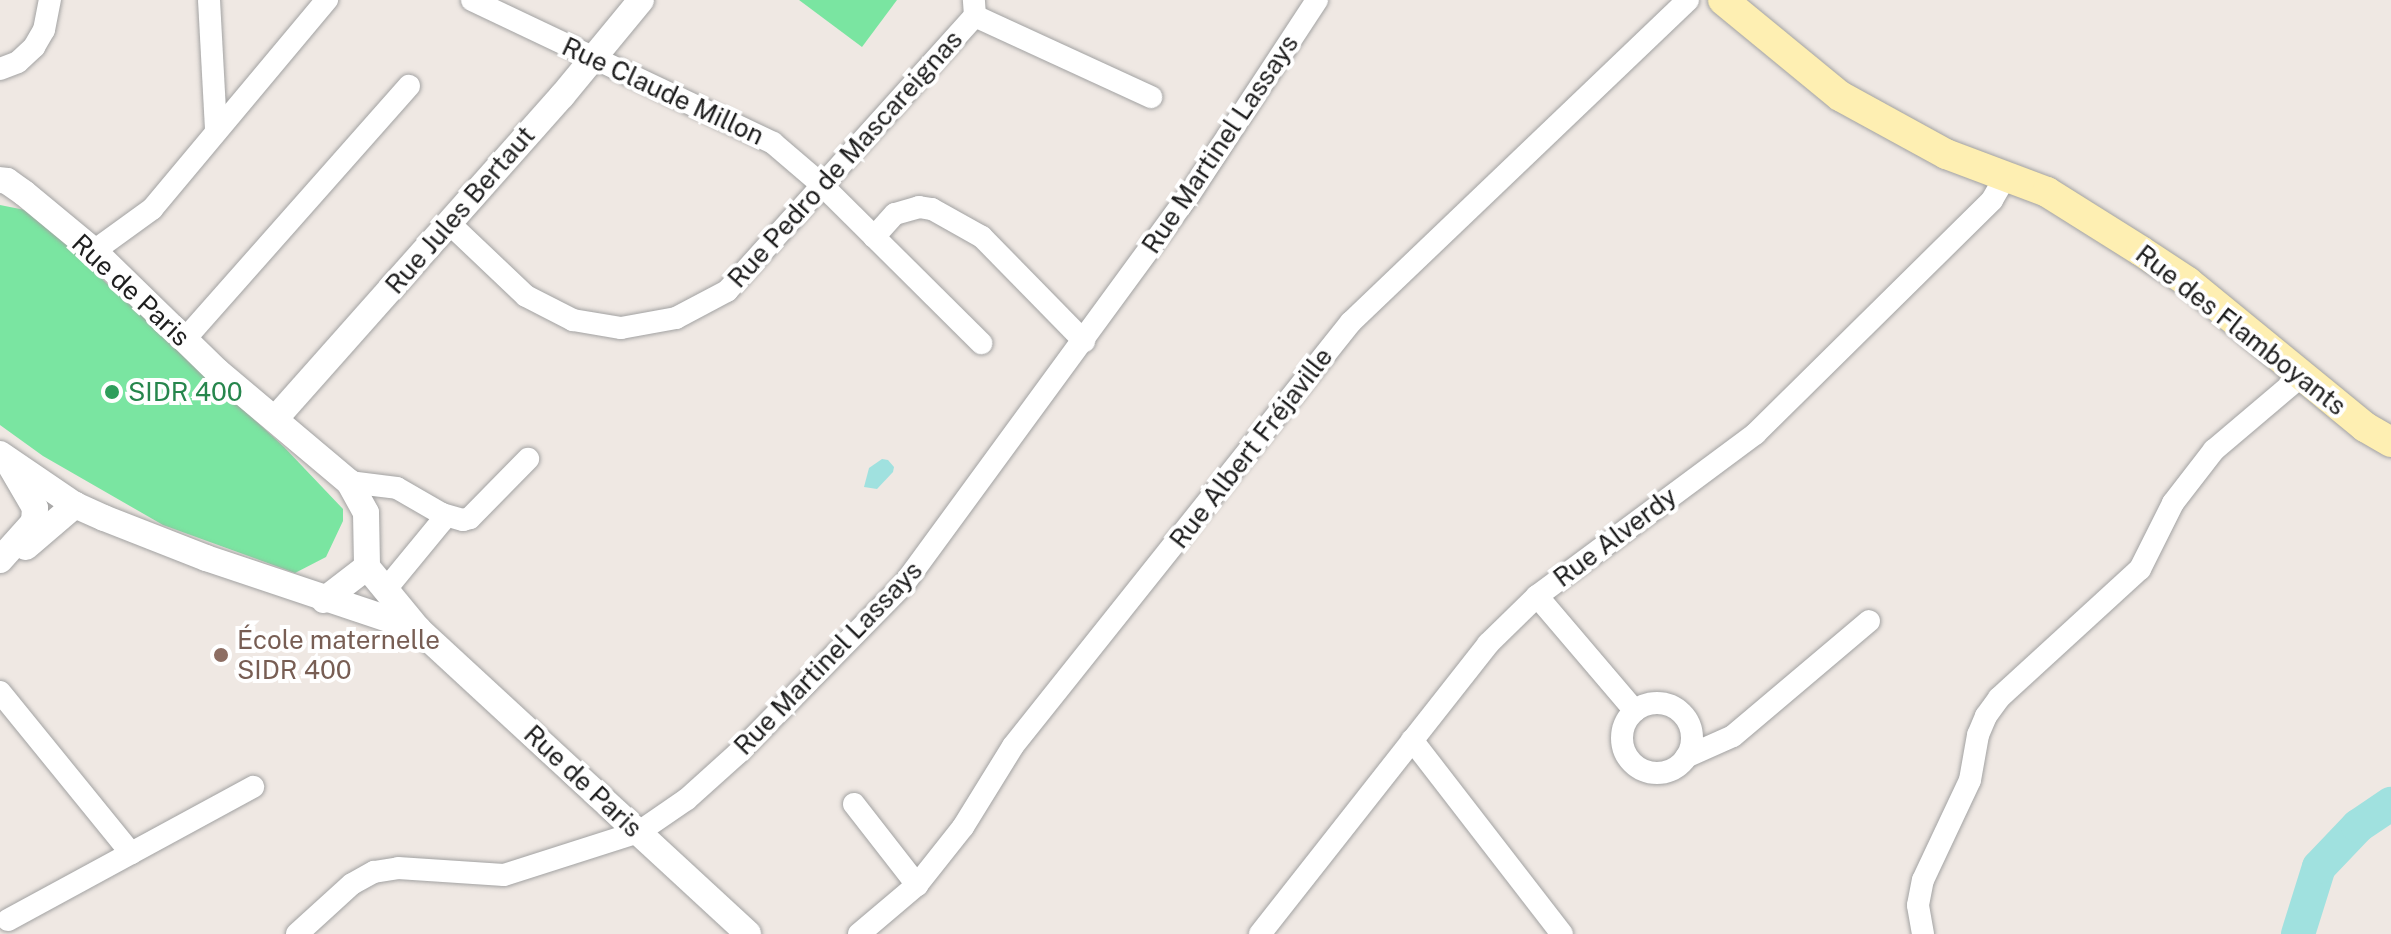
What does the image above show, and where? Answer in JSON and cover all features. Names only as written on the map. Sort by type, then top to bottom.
[{"type":"main road","name":"Rue des Flamboyants","points":[[1723,0],[1840,96],[1946,154],[2047,192],[2176,274],[2300,377],[2365,427],[2391,442]]},
{"type":"street","points":[[0,69],[18,62],[34,47],[44,30],[50,0]]},
{"type":"street","points":[[209,0],[216,131]]},
{"type":"street","points":[[94,251],[152,209],[327,0]]},
{"type":"street","name":"Rue Claude Millon","points":[[472,0],[773,143],[821,184],[981,343]]},
{"type":"street","name":"Rue Jules Bertaut","points":[[276,418],[641,0]]},
{"type":"street","name":"Rue Martinel Lassays","points":[[297,934],[352,884],[374,872],[398,868],[504,875],[639,832],[687,799],[738,753],[904,584],[1189,195],[1317,0]]},
{"type":"street","name":"Rue Albert Fréjaville","points":[[859,934],[917,885],[963,827],[1013,746],[1351,322],[1688,0]]},
{"type":"street","points":[[974,8],[1151,97]]},
{"type":"street","name":"Rue Pedro de Mascareignas","points":[[449,223],[526,296],[573,320],[621,328],[676,318],[727,291],[974,8]]},
{"type":"street","points":[[185,339],[409,86]]},
{"type":"street","name":"Rue Alverdy","points":[[1260,934],[1488,644],[1537,596],[1755,434],[1804,390],[1875,313],[1992,200],[2006,176]]},
{"type":"street","name":"Rue de Paris","points":[[0,180],[24,193],[94,251],[217,371],[349,482],[366,513],[367,567],[418,629],[748,934]]},
{"type":"street","points":[[874,237],[895,214],[907,209],[932,209],[982,237],[1084,341]]},
{"type":"street","points":[[1923,934],[1918,905],[1923,880],[1970,780],[1978,735],[1986,716],[1999,698],[2140,569],[2152,551],[2173,503],[2214,450],[2300,377]]},
{"type":"street","points":[[0,560],[34,522],[35,508],[4,457]]},
{"type":"street","name":"Rue de Paris","points":[[4,457],[75,505],[206,558],[418,629]]},
{"type":"street","points":[[349,482],[397,488],[442,514],[463,520],[470,518],[528,459]]},
{"type":"street","points":[[0,571],[75,505]]},
{"type":"street","points":[[386,589],[442,521],[442,514]]},
{"type":"street","points":[[324,600],[367,567]]},
{"type":"street","points":[[1537,596],[1635,711]]},
{"type":"street","points":[[1686,757],[1692,741],[1689,725],[1679,711],[1660,703],[1647,704],[1635,711],[1622,734],[1623,748],[1630,760],[1654,773],[1675,768],[1686,757],[1733,736],[1869,621]]},
{"type":"street","points":[[0,692],[131,853]]},
{"type":"street","points":[[1412,740],[1562,934]]},
{"type":"street","points":[[8,920],[253,787]]},
{"type":"street","points":[[854,804],[917,885]]},
{"type":"green space","points":[[799,0],[897,0],[862,47]]},
{"type":"green space","name":"SIDR 400","points":[[0,205],[25,210],[69,241],[103,280],[284,447],[343,509],[343,521],[326,557],[295,573],[163,525],[43,456],[0,425]]},
{"type":"water","points":[[882,459],[888,460],[894,467],[893,472],[877,489],[864,487],[869,468]]},
{"type":"waterway","points":[[2298,934],[2319,867],[2358,826],[2391,804]]},
{"type":"place","name":"SIDR 400","points":[[112,392]]},
{"type":"place","name":"École maternelle SIDR 400","points":[[221,655]]}]
